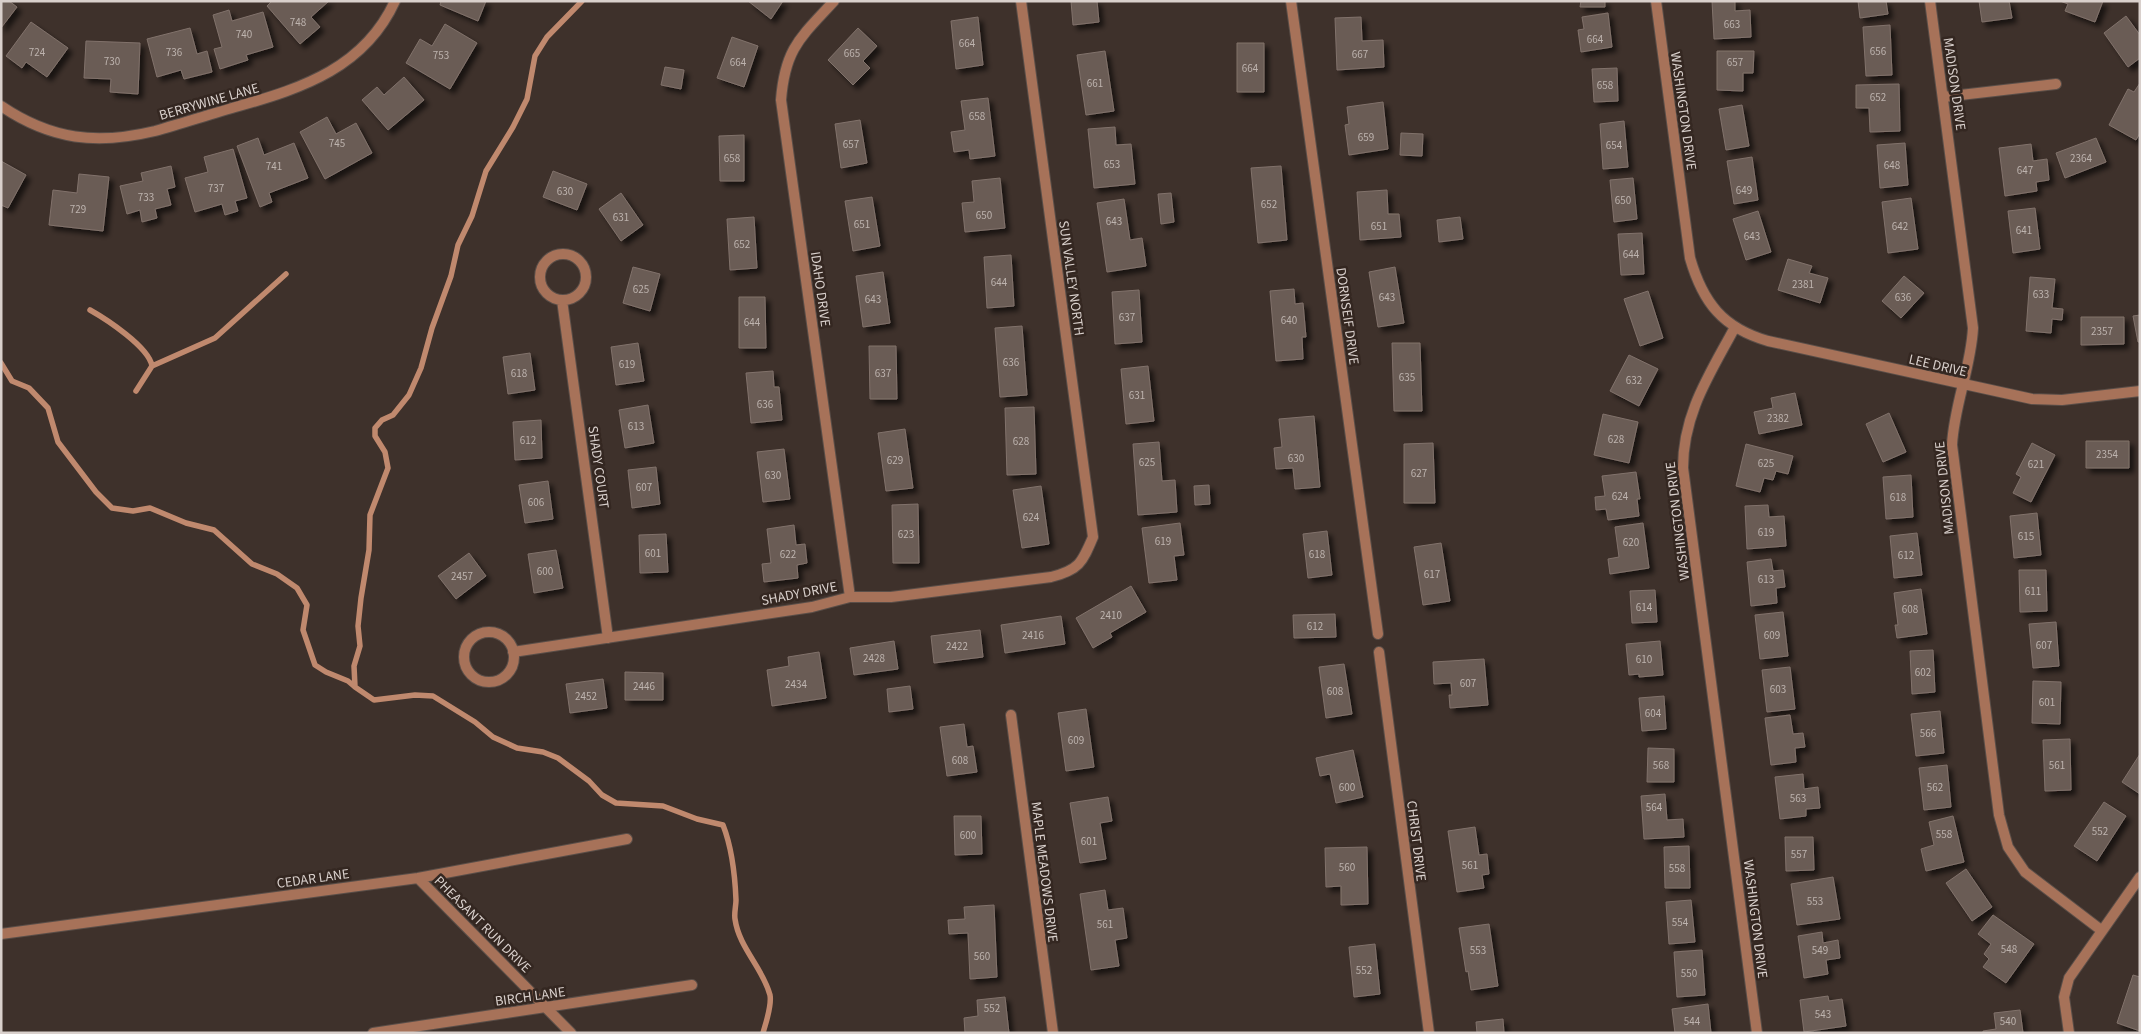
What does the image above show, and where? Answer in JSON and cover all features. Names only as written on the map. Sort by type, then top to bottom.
[{"type":"street","name":"BERRYWINE LANE","points":[[1,106],[35,126],[61,135],[108,139],[155,131],[294,90],[328,74],[364,44],[381,25],[395,1]]},
{"type":"street","name":"IDAHO DRIVE","points":[[834,1],[798,40],[789,57],[783,78],[781,100],[850,597]]},
{"type":"street","name":"SUN VALLEY NORTH","points":[[1021,1],[1092,537],[1085,557]]},
{"type":"street","name":"DORNSEIF DRIVE","points":[[1291,1],[1378,634]]},
{"type":"street","name":"WASHINGTON DRIVE","points":[[1656,1],[1690,258],[1705,298],[1718,314],[1735,327],[1693,407],[1685,437],[1683,468],[1757,1033]]},
{"type":"street","name":"MADISON DRIVE","points":[[1930,1],[1973,328],[1972,347],[1953,429],[1952,445],[2002,832],[2008,847],[2025,872],[2101,930]]},
{"type":"street","points":[[1944,97],[2056,84]]},
{"type":"street","points":[[560,253],[567,253],[580,261],[585,268],[586,283],[577,296],[562,300],[548,295],[543,289],[539,274],[541,267],[548,258],[560,253]]},
{"type":"street","name":"SHADY COURT","points":[[562,300],[608,638]]},
{"type":"street","name":"LEE DRIVE","points":[[1735,327],[1751,336],[1768,341],[2017,396],[2062,400],[2140,391]]},
{"type":"street","name":"SHADY DRIVE","points":[[513,652],[812,606],[850,597],[891,597],[1051,576],[1070,572],[1085,557]]},
{"type":"street","points":[[484,633],[499,634],[506,639],[513,652],[514,660],[507,674],[494,681],[478,679],[467,669],[465,662],[466,646],[477,635],[484,633]]},
{"type":"street","name":"CHRIST DRIVE","points":[[1379,652],[1429,1033]]},
{"type":"street","name":"MAPLE MEADOWS DRIVE","points":[[1011,715],[1053,1033]]},
{"type":"street","name":"CEDAR LANE","points":[[1,934],[418,878],[627,839]]},
{"type":"street","points":[[2069,1033],[2064,997],[2065,988],[2076,966],[2140,877]]},
{"type":"street","name":"PHEASANT RUN DRIVE","points":[[418,878],[571,1033]]},
{"type":"street","name":"BIRCH LANE","points":[[373,1033],[692,985]]},
{"type":"building","points":[[1,1],[9,1],[17,7],[1,28]]},
{"type":"building","points":[[272,1],[329,1],[311,17],[320,27],[300,44],[267,6]]},
{"type":"building","points":[[441,1],[486,1],[478,21],[440,5]]},
{"type":"building","points":[[748,1],[783,1],[771,19]]},
{"type":"building","points":[[1071,1],[1097,1],[1099,22],[1073,25]]},
{"type":"building","points":[[1581,1],[1605,1],[1605,7],[1580,7]]},
{"type":"building","points":[[1712,1],[1735,1],[1735,11],[1750,10],[1751,37],[1714,39]]},
{"type":"building","points":[[1858,1],[1886,1],[1888,14],[1860,18]]},
{"type":"building","points":[[1979,1],[2009,1],[2012,18],[1982,22]]},
{"type":"building","points":[[2060,1],[2103,1],[2095,22],[2065,11],[2068,4]]},
{"type":"building","points":[[229,10],[232,21],[263,12],[273,47],[246,55],[248,60],[220,69],[214,49],[222,47],[213,15]]},
{"type":"building","points":[[1608,13],[1612,47],[1581,52],[1578,30],[1584,29],[1582,17]]},
{"type":"building","points":[[2126,16],[2140,35],[2140,58],[2128,67],[2104,33]]},
{"type":"building","points":[[978,17],[983,65],[956,69],[951,21]]},
{"type":"building","points":[[1361,17],[1362,41],[1383,40],[1384,67],[1337,70],[1335,18]]},
{"type":"building","points":[[31,22],[68,48],[47,77],[26,62],[22,68],[6,56]]},
{"type":"building","points":[[445,24],[477,43],[450,89],[406,63],[420,39],[432,46]]},
{"type":"building","points":[[1890,25],[1892,75],[1866,76],[1863,27]]},
{"type":"building","points":[[190,28],[197,54],[207,51],[212,72],[184,79],[181,70],[157,77],[147,39]]},
{"type":"building","points":[[858,28],[877,46],[863,61],[870,68],[853,85],[828,60]]},
{"type":"building","points":[[732,37],[758,46],[744,87],[717,78]]},
{"type":"building","points":[[86,41],[140,43],[138,94],[110,92],[111,79],[84,78]]},
{"type":"building","points":[[1237,43],[1264,43],[1264,92],[1237,92]]},
{"type":"building","points":[[1105,51],[1114,111],[1086,115],[1077,55]]},
{"type":"building","points":[[1717,51],[1754,51],[1753,73],[1743,73],[1743,91],[1717,90]]},
{"type":"building","points":[[665,67],[684,70],[681,89],[661,85]]},
{"type":"building","points":[[1617,68],[1618,101],[1594,102],[1592,69]]},
{"type":"building","points":[[404,77],[424,100],[388,130],[362,100],[377,87],[384,95]]},
{"type":"building","points":[[2140,83],[2140,133],[2136,140],[2109,125],[2128,89],[2134,92]]},
{"type":"building","points":[[1899,84],[1900,131],[1870,132],[1869,108],[1856,108],[1856,85]]},
{"type":"building","points":[[988,98],[995,156],[970,159],[969,150],[954,152],[951,132],[965,130],[961,101]]},
{"type":"building","points":[[1383,102],[1388,149],[1349,155],[1345,125],[1349,124],[1347,107]]},
{"type":"building","points":[[1742,105],[1749,146],[1726,150],[1719,109]]},
{"type":"building","points":[[327,117],[336,134],[356,123],[372,153],[325,179],[300,132]]},
{"type":"building","points":[[860,120],[867,163],[841,168],[835,124]]},
{"type":"building","points":[[1624,121],[1628,167],[1603,169],[1600,124]]},
{"type":"building","points":[[1115,127],[1116,145],[1131,144],[1135,184],[1094,188],[1088,129]]},
{"type":"building","points":[[1401,133],[1423,134],[1422,156],[1400,155]]},
{"type":"building","points":[[744,135],[744,181],[720,181],[719,136]]},
{"type":"building","points":[[258,138],[264,155],[294,143],[308,178],[269,193],[272,202],[260,207],[237,146]]},
{"type":"building","points":[[2096,138],[2106,162],[2065,178],[2056,153]]},
{"type":"building","points":[[1905,143],[1908,185],[1880,188],[1877,145]]},
{"type":"building","points":[[2031,144],[2033,161],[2047,159],[2049,180],[2036,182],[2037,191],[2005,196],[1999,148]]},
{"type":"building","points":[[233,149],[247,198],[235,201],[238,211],[225,215],[222,204],[195,212],[185,178],[208,172],[204,157]]},
{"type":"building","points":[[1752,157],[1758,200],[1734,204],[1727,161]]},
{"type":"building","points":[[1,161],[26,175],[8,208],[1,205]]},
{"type":"building","points":[[171,166],[175,187],[167,189],[171,205],[155,209],[157,218],[142,222],[140,210],[127,214],[120,186],[143,181],[141,173]]},
{"type":"building","points":[[1281,166],[1287,240],[1258,243],[1251,168]]},
{"type":"building","points":[[553,171],[587,184],[577,210],[543,197]]},
{"type":"building","points":[[79,174],[109,177],[103,231],[49,225],[53,190],[77,193]]},
{"type":"building","points":[[1000,178],[1005,228],[965,232],[962,203],[974,202],[972,181]]},
{"type":"building","points":[[1633,178],[1637,219],[1614,222],[1610,180]]},
{"type":"building","points":[[1387,190],[1388,214],[1399,214],[1401,237],[1360,240],[1357,192]]},
{"type":"building","points":[[621,193],[643,225],[621,241],[599,209]]},
{"type":"building","points":[[1171,193],[1174,222],[1161,224],[1158,194]]},
{"type":"building","points":[[872,197],[880,246],[853,251],[845,201]]},
{"type":"building","points":[[1911,198],[1918,249],[1888,253],[1882,202]]},
{"type":"building","points":[[1124,199],[1130,240],[1142,238],[1146,266],[1107,272],[1097,203]]},
{"type":"building","points":[[2035,208],[2040,249],[2013,253],[2008,211]]},
{"type":"building","points":[[1758,211],[1771,252],[1746,260],[1733,219]]},
{"type":"building","points":[[754,217],[757,268],[730,270],[727,219]]},
{"type":"building","points":[[1460,217],[1463,239],[1439,242],[1437,220]]},
{"type":"building","points":[[1642,233],[1644,274],[1621,275],[1618,234]]},
{"type":"building","points":[[1011,255],[1014,306],[987,308],[984,257]]},
{"type":"building","points":[[1788,259],[1812,266],[1809,273],[1828,278],[1820,303],[1778,290]]},
{"type":"building","points":[[633,267],[660,274],[650,311],[623,303]]},
{"type":"building","points":[[1395,267],[1404,323],[1378,327],[1369,272]]},
{"type":"building","points":[[883,272],[890,323],[863,327],[856,276]]},
{"type":"building","points":[[1904,276],[1924,293],[1901,318],[1882,301]]},
{"type":"building","points":[[2030,277],[2055,279],[2052,308],[2063,309],[2062,320],[2052,319],[2051,333],[2026,331]]},
{"type":"building","points":[[1294,289],[1295,304],[1303,303],[1306,337],[1302,337],[1303,359],[1276,361],[1270,291]]},
{"type":"building","points":[[1139,290],[1142,342],[1115,344],[1112,292]]},
{"type":"building","points":[[1648,291],[1663,338],[1640,346],[1624,299]]},
{"type":"building","points":[[739,297],[765,297],[766,348],[739,348]]},
{"type":"building","points":[[2140,315],[2140,342],[2138,342],[2133,316]]},
{"type":"building","points":[[2081,317],[2124,317],[2124,344],[2081,345]]},
{"type":"building","points":[[1022,326],[1027,395],[1000,397],[995,328]]},
{"type":"building","points":[[638,343],[644,381],[616,385],[611,347]]},
{"type":"building","points":[[1392,343],[1420,343],[1422,411],[1394,411]]},
{"type":"building","points":[[869,346],[896,346],[897,399],[870,399]]},
{"type":"building","points":[[530,353],[535,390],[508,394],[503,357]]},
{"type":"building","points":[[1629,355],[1658,369],[1639,406],[1610,391]]},
{"type":"building","points":[[1148,366],[1154,421],[1126,424],[1121,369]]},
{"type":"building","points":[[773,371],[774,387],[779,387],[782,420],[751,423],[746,373]]},
{"type":"building","points":[[1795,393],[1802,425],[1759,434],[1754,412],[1773,408],[1771,398]]},
{"type":"building","points":[[648,405],[654,443],[625,448],[619,410]]},
{"type":"building","points":[[1034,407],[1036,474],[1007,475],[1005,408]]},
{"type":"building","points":[[1889,413],[1906,452],[1883,462],[1866,424]]},
{"type":"building","points":[[1603,414],[1638,422],[1629,463],[1594,455]]},
{"type":"building","points":[[1314,416],[1320,487],[1295,489],[1293,468],[1276,469],[1274,448],[1282,447],[1279,419]]},
{"type":"building","points":[[541,420],[542,458],[515,460],[513,422]]},
{"type":"building","points":[[905,429],[913,488],[886,491],[878,433]]},
{"type":"building","points":[[2086,441],[2129,441],[2129,468],[2086,468]]},
{"type":"building","points":[[1159,442],[1162,481],[1175,480],[1177,512],[1138,515],[1133,444]]},
{"type":"building","points":[[1433,443],[1435,503],[1404,503],[1404,444]]},
{"type":"building","points":[[2032,443],[2055,455],[2031,502],[2013,493],[2021,477],[2016,474]]},
{"type":"building","points":[[1746,444],[1793,456],[1788,474],[1776,471],[1773,480],[1764,478],[1760,492],[1736,486]]},
{"type":"building","points":[[784,449],[790,499],[763,502],[757,452]]},
{"type":"building","points":[[656,467],[660,504],[632,508],[628,470]]},
{"type":"building","points":[[1636,472],[1640,499],[1637,499],[1639,516],[1608,520],[1606,509],[1596,510],[1595,497],[1605,496],[1602,476]]},
{"type":"building","points":[[1911,475],[1913,517],[1886,519],[1883,477]]},
{"type":"building","points":[[548,481],[553,519],[525,523],[519,485]]},
{"type":"building","points":[[1209,485],[1210,504],[1195,505],[1194,486]]},
{"type":"building","points":[[1041,486],[1049,544],[1022,548],[1013,490]]},
{"type":"building","points":[[918,504],[919,563],[893,563],[892,505]]},
{"type":"building","points":[[1768,505],[1769,517],[1784,516],[1786,546],[1747,549],[1745,506]]},
{"type":"building","points":[[2037,513],[2041,555],[2014,558],[2010,516]]},
{"type":"building","points":[[1180,523],[1184,555],[1174,556],[1177,580],[1149,583],[1142,528]]},
{"type":"building","points":[[1643,523],[1649,568],[1610,574],[1608,559],[1619,557],[1615,527]]},
{"type":"building","points":[[794,525],[796,545],[805,544],[807,563],[797,565],[798,578],[764,582],[762,564],[771,563],[767,529]]},
{"type":"building","points":[[1327,531],[1332,575],[1308,578],[1303,534]]},
{"type":"building","points":[[1917,533],[1922,575],[1894,578],[1890,536]]},
{"type":"building","points":[[666,534],[668,572],[640,573],[639,535]]},
{"type":"building","points":[[1441,543],[1450,601],[1423,605],[1414,547]]},
{"type":"building","points":[[556,550],[563,588],[534,593],[528,554]]},
{"type":"building","points":[[469,553],[486,576],[456,599],[438,576]]},
{"type":"building","points":[[1771,559],[1773,571],[1783,570],[1785,587],[1776,588],[1777,603],[1751,606],[1747,562]]},
{"type":"building","points":[[2019,570],[2046,570],[2047,611],[2020,612]]},
{"type":"building","points":[[1131,586],[1146,612],[1110,633],[1112,637],[1093,648],[1076,618]]},
{"type":"building","points":[[1921,589],[1927,634],[1897,638],[1895,625],[1898,625],[1894,593]]},
{"type":"building","points":[[1655,590],[1657,622],[1632,623],[1630,591]]},
{"type":"building","points":[[1783,612],[1788,656],[1760,659],[1755,615]]},
{"type":"building","points":[[1335,614],[1336,637],[1294,638],[1293,615]]},
{"type":"building","points":[[1061,616],[1065,644],[1005,653],[1001,625]]},
{"type":"building","points":[[2056,622],[2059,666],[2033,668],[2029,624]]},
{"type":"building","points":[[980,630],[983,657],[934,663],[931,636]]},
{"type":"building","points":[[894,641],[898,669],[854,675],[850,648]]},
{"type":"building","points":[[1660,641],[1663,675],[1639,677],[1639,674],[1629,675],[1626,644]]},
{"type":"building","points":[[1933,650],[1935,692],[1912,694],[1910,651]]},
{"type":"building","points":[[819,652],[826,698],[772,706],[767,670],[789,666],[788,657]]},
{"type":"building","points":[[1484,659],[1488,705],[1450,708],[1449,695],[1452,695],[1451,683],[1434,684],[1433,662]]},
{"type":"building","points":[[1344,664],[1352,714],[1326,718],[1319,667]]},
{"type":"building","points":[[1790,667],[1795,709],[1767,712],[1762,670]]},
{"type":"building","points":[[625,672],[663,673],[663,700],[625,700]]},
{"type":"building","points":[[603,679],[607,708],[570,713],[566,684]]},
{"type":"building","points":[[2033,681],[2061,682],[2060,724],[2032,723]]},
{"type":"building","points":[[910,686],[913,709],[889,712],[887,689]]},
{"type":"building","points":[[1664,696],[1666,729],[1642,731],[1639,698]]},
{"type":"building","points":[[1086,709],[1094,767],[1066,771],[1058,713]]},
{"type":"building","points":[[1940,711],[1944,753],[1916,756],[1911,714]]},
{"type":"building","points":[[1790,715],[1793,734],[1803,733],[1805,747],[1795,748],[1796,762],[1771,765],[1765,718]]},
{"type":"building","points":[[964,724],[967,747],[973,746],[977,772],[947,776],[940,727]]},
{"type":"building","points":[[2070,739],[2071,790],[2045,791],[2043,740]]},
{"type":"building","points":[[1648,748],[1674,749],[1674,782],[1647,782]]},
{"type":"building","points":[[1353,750],[1363,797],[1336,803],[1330,774],[1320,776],[1316,758]]},
{"type":"building","points":[[2140,754],[2140,794],[2122,782]]},
{"type":"building","points":[[1947,765],[1951,807],[1924,810],[1919,768]]},
{"type":"building","points":[[1803,774],[1804,789],[1818,787],[1820,808],[1806,809],[1806,816],[1780,819],[1775,777]]},
{"type":"building","points":[[1665,794],[1667,820],[1683,819],[1684,837],[1644,839],[1641,796]]},
{"type":"building","points":[[1108,797],[1112,821],[1100,823],[1106,859],[1080,863],[1070,803]]},
{"type":"building","points":[[2104,802],[2126,816],[2097,861],[2074,846]]},
{"type":"building","points":[[954,816],[981,816],[982,854],[955,855]]},
{"type":"building","points":[[1953,816],[1964,862],[1926,871],[1921,849],[1934,845],[1929,822]]},
{"type":"building","points":[[1475,827],[1479,855],[1487,854],[1489,874],[1482,875],[1484,888],[1457,892],[1448,831]]},
{"type":"building","points":[[1785,837],[1813,837],[1814,870],[1786,871]]},
{"type":"building","points":[[1689,846],[1690,888],[1665,888],[1664,847]]},
{"type":"building","points":[[1367,847],[1368,904],[1341,905],[1341,886],[1326,887],[1325,848]]},
{"type":"building","points":[[1966,869],[1992,907],[1972,921],[1946,883]]},
{"type":"building","points":[[1833,877],[1840,919],[1797,925],[1791,884]]},
{"type":"building","points":[[1105,890],[1108,910],[1123,908],[1127,938],[1115,940],[1119,966],[1091,970],[1080,894]]},
{"type":"building","points":[[1691,900],[1695,942],[1669,944],[1666,902]]},
{"type":"building","points":[[994,905],[997,977],[970,979],[968,933],[949,934],[948,920],[965,919],[964,907]]},
{"type":"building","points":[[1993,915],[2034,944],[2006,983],[1983,967],[1989,959],[1984,954],[1991,944],[1978,934]]},
{"type":"building","points":[[1489,924],[1498,986],[1471,990],[1459,928]]},
{"type":"building","points":[[1822,932],[1823,943],[1838,940],[1840,958],[1826,960],[1828,974],[1804,978],[1798,936]]},
{"type":"building","points":[[1375,944],[1380,994],[1354,997],[1349,947]]},
{"type":"building","points":[[1702,950],[1705,995],[1677,997],[1674,952]]},
{"type":"building","points":[[2133,975],[2140,977],[2140,1031],[2117,1023]]},
{"type":"building","points":[[1828,996],[1829,1001],[1842,999],[1846,1026],[1804,1032],[1800,1000]]},
{"type":"building","points":[[1005,997],[1009,1033],[965,1033],[964,1018],[978,1016],[977,1000]]},
{"type":"building","points":[[1708,1004],[1711,1033],[1675,1033],[1672,1009]]},
{"type":"building","points":[[2020,1010],[2023,1033],[1983,1033],[1983,1031],[1996,1029],[1994,1013]]},
{"type":"building","points":[[1503,1019],[1504,1033],[1477,1033],[1476,1022]]},
{"type":"waterway","points":[[582,1],[547,37],[535,56],[527,99],[513,127],[486,171],[472,216],[458,245],[451,276],[432,328],[421,368],[409,395],[393,415],[382,420],[375,428],[375,436],[385,452],[388,468],[370,515],[369,550],[358,626],[360,646],[354,666],[355,687],[374,700],[415,695],[433,696],[475,722],[493,737],[517,748],[543,752],[558,758],[589,781],[602,795],[616,803],[663,806],[697,819],[723,825],[729,843],[734,871],[737,929],[746,949],[767,985],[770,995],[769,1009],[763,1033]]},
{"type":"waterway","points":[[136,391],[152,366],[215,338],[286,274]]},
{"type":"waterway","points":[[90,310],[135,342],[143,350],[152,366]]},
{"type":"waterway","points":[[1,363],[12,381],[29,388],[48,408],[58,442],[96,492],[112,508],[133,511],[150,508],[186,523],[214,530],[252,564],[277,574],[297,588],[307,605],[303,630],[315,665],[348,681],[355,687]]}]
